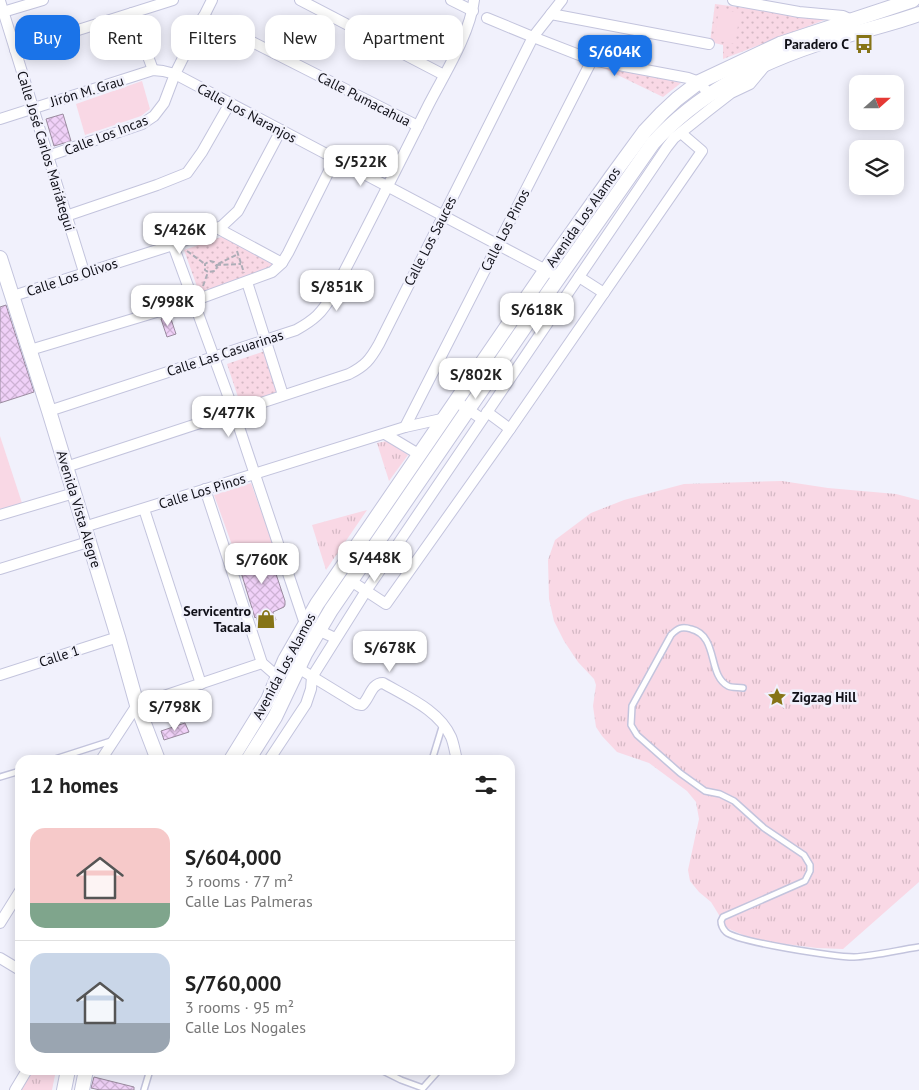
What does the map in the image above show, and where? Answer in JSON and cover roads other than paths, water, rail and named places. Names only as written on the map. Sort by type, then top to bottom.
[{"type":"main road","name":"Avenida Los Alamos","points":[[234,755],[268,700],[285,660],[351,581],[546,270],[645,131],[677,99],[700,82],[780,44],[913,0]]},
{"type":"main road","name":"Avenida Los Alamos","points":[[251,755],[279,709],[298,668],[312,627],[334,580],[446,418],[462,406],[559,277],[653,143],[690,108],[721,86],[767,64],[818,44],[919,14]]},
{"type":"main road","name":"Avenida Vista Alegre","points":[[0,258],[6,298],[30,350],[137,705],[156,755]]},
{"type":"main road","points":[[64,1090],[67,1075]]},
{"type":"main road","points":[[82,1090],[85,1075]]},
{"type":"street","name":"Calle José Carlos Mariátegui","points":[[0,0],[15,50]]},
{"type":"street","points":[[3,12],[43,0]]},
{"type":"street","points":[[80,29],[173,0]]},
{"type":"street","name":"Calle Los Incas","points":[[204,15],[212,0]]},
{"type":"street","points":[[300,0],[444,75]]},
{"type":"street","points":[[451,0],[473,11]]},
{"type":"street","name":"Calle Las Casuarinas","points":[[49,411],[296,330],[313,320],[324,309],[468,28],[474,0]]},
{"type":"street","name":"Calle Los Sauces","points":[[66,468],[349,374],[365,366],[379,344],[533,38],[562,0]]},
{"type":"street","points":[[733,0],[798,12],[838,15],[852,20]]},
{"type":"street","points":[[798,12],[800,0]]},
{"type":"street","points":[[132,13],[153,70]]},
{"type":"street","points":[[552,14],[709,44]]},
{"type":"street","points":[[487,18],[592,60],[688,78],[700,82],[709,94]]},
{"type":"street","name":"Calle Pumacahua","points":[[255,43],[418,126]]},
{"type":"street","name":"Calle José Carlos Mariátegui","points":[[18,60],[84,272]]},
{"type":"street","name":"Calle Los Incas","points":[[48,156],[149,120],[164,103],[182,60]]},
{"type":"street","name":"Calle Los Pinos","points":[[405,427],[592,60]]},
{"type":"street","points":[[272,755],[306,704],[311,690],[312,676],[335,638],[667,147],[681,133],[731,93],[750,84],[767,64]]},
{"type":"street","name":"Jirón M. Grau","points":[[0,118],[153,70],[175,74]]},
{"type":"street","name":"Calle Los Naranjos","points":[[175,74],[559,277]]},
{"type":"street","points":[[66,216],[187,173],[202,152],[230,103]]},
{"type":"street","name":"Calle Los Olivos","points":[[6,298],[173,245],[222,226],[238,211],[281,130]]},
{"type":"street","points":[[351,581],[386,604],[510,429],[702,151],[681,133]]},
{"type":"street","points":[[30,350],[193,301],[272,272],[282,264],[335,159]]},
{"type":"street","points":[[217,228],[282,264]]},
{"type":"street","points":[[173,245],[234,412],[254,475],[312,627],[335,638]]},
{"type":"street","points":[[579,277],[604,293]]},
{"type":"street","points":[[247,282],[283,395]]},
{"type":"street","points":[[462,406],[510,429]]},
{"type":"street","name":"Calle Los Pinos","points":[[84,527],[405,427],[446,418]]},
{"type":"street","points":[[385,434],[420,455]]},
{"type":"street","points":[[205,490],[262,663],[278,677]]},
{"type":"street","points":[[0,515],[74,493]]},
{"type":"street","points":[[144,509],[201,684]]},
{"type":"street","points":[[0,569],[88,542]]},
{"type":"street","name":"Calle 1","points":[[0,675],[118,637]]},
{"type":"street","points":[[285,660],[357,704],[362,705],[367,702],[374,686],[378,683],[383,683],[428,710],[443,724],[452,738],[456,755]]},
{"type":"street","points":[[104,755],[137,705],[262,663]]},
{"type":"street","points":[[0,924],[15,899]]},
{"type":"street","points":[[0,958],[15,967]]},
{"type":"street","points":[[15,1090],[24,1075]]},
{"type":"lane","points":[[743,688],[728,686],[723,682],[718,674],[711,650],[704,636],[696,630],[683,626],[671,635],[632,706],[630,717],[631,725],[637,735],[680,773],[705,791],[720,794],[734,801],[764,828],[807,859],[810,871],[805,881],[723,917],[721,921],[726,931],[739,938],[838,956],[854,957],[919,947]]},
{"type":"lane","points":[[434,755],[443,724]]},
{"type":"lane","points":[[68,755],[113,741]]},
{"type":"lane","points":[[0,777],[15,772]]},
{"type":"lane","points":[[144,1090],[148,1075]]},
{"type":"lane","points":[[391,1075],[422,1089],[435,1075]]},
{"type":"place","name":"Paradero C","points":[[864,44]]},
{"type":"place","name":"Servicentro Tacala","points":[[266,619]]},
{"type":"place","name":"Zigzag Hill","points":[[777,697]]}]
